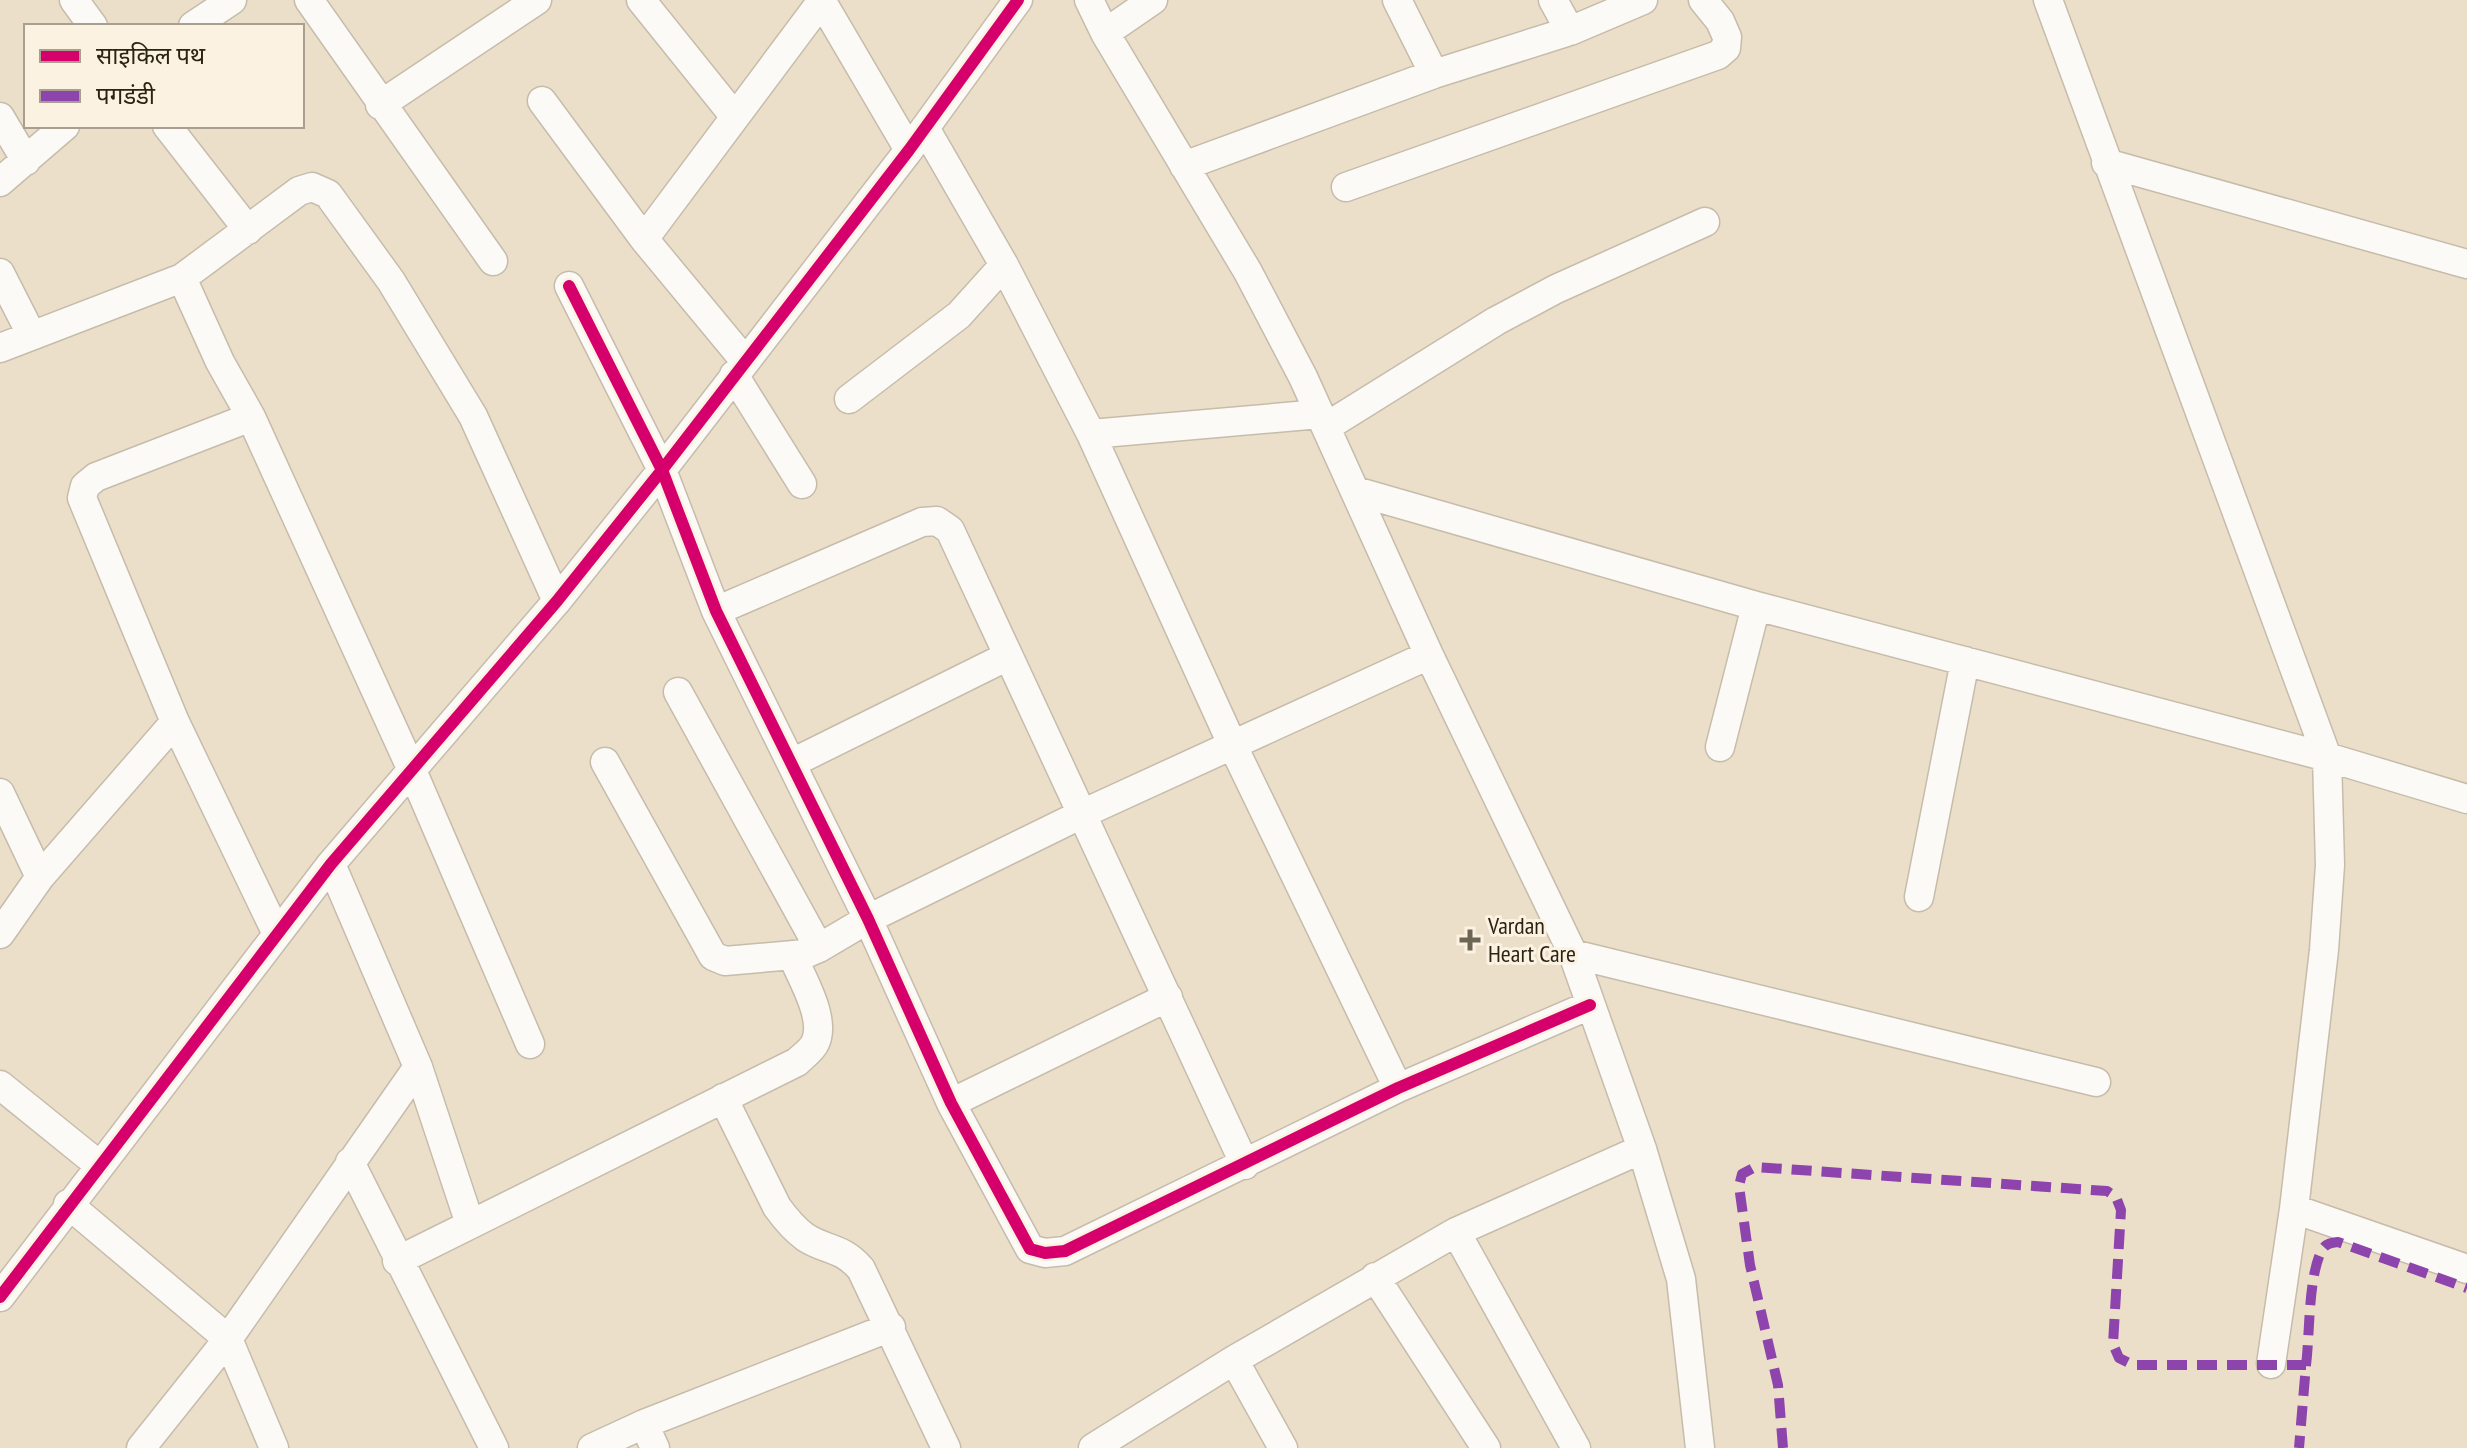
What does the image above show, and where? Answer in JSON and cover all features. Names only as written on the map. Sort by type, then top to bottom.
[{"type":"street","points":[[74,0],[92,24]]},
{"type":"street","points":[[196,24],[232,0]]},
{"type":"street","points":[[309,0],[380,105],[493,261]]},
{"type":"street","points":[[380,105],[537,0]]},
{"type":"street","points":[[641,0],[735,117]]},
{"type":"street","points":[[0,1297],[68,1204],[331,864],[557,601],[662,470],[917,139],[1018,0]]},
{"type":"street","points":[[1089,0],[1105,33],[1248,272],[1323,421],[1429,655],[1573,954],[1642,1149],[1681,1279],[1700,1448]]},
{"type":"street","points":[[1105,33],[1153,0]]},
{"type":"street","points":[[1397,0],[1434,74]]},
{"type":"street","points":[[1553,0],[1570,31]]},
{"type":"street","points":[[1184,166],[1434,74],[1570,31],[1643,0]]},
{"type":"street","points":[[1346,187],[1718,55],[1726,48],[1727,37],[1703,0]]},
{"type":"street","points":[[2048,0],[2327,757],[2330,865],[2326,921],[2294,1209],[2271,1364]]},
{"type":"street","points":[[644,239],[821,1],[1004,265],[1091,434],[1232,744],[1398,1088]]},
{"type":"street","points":[[542,101],[739,368],[802,484]]},
{"type":"street","points":[[0,117],[26,161]]},
{"type":"street","points":[[0,182],[63,128]]},
{"type":"street","points":[[169,128],[248,230]]},
{"type":"street","points":[[2106,163],[2467,264]]},
{"type":"street","points":[[0,348],[182,278],[299,191],[312,187],[328,194],[391,281],[473,416],[557,601]]},
{"type":"street","points":[[1091,434],[1323,421],[1556,289],[1705,222]]},
{"type":"street","points":[[849,399],[959,315],[1004,265]]},
{"type":"street","points":[[0,273],[31,334]]},
{"type":"street","points":[[182,278],[220,362],[251,417],[411,768],[530,1044]]},
{"type":"street","points":[[569,286],[662,470],[716,611],[868,919],[951,1103],[1020,1236],[1030,1249],[1045,1253],[1065,1251],[1398,1088],[1590,1005]]},
{"type":"street","points":[[251,417],[96,477],[85,486],[82,498],[175,722],[277,934]]},
{"type":"street","points":[[1355,491],[1756,606],[2327,757],[2467,799]]},
{"type":"street","points":[[716,611],[922,522],[937,521],[950,530],[1245,1165]]},
{"type":"street","points":[[1720,747],[1756,606]]},
{"type":"street","points":[[605,762],[713,956],[725,961],[792,955],[819,948],[868,919],[1084,813],[1429,655]]},
{"type":"street","points":[[792,763],[1008,656]]},
{"type":"street","points":[[1919,897],[1965,661]]},
{"type":"street","points":[[678,692],[819,948]]},
{"type":"street","points":[[0,934],[40,877],[175,722]]},
{"type":"street","points":[[0,793],[40,877]]},
{"type":"street","points":[[331,864],[418,1067],[470,1224]]},
{"type":"street","points":[[1573,954],[2096,1082]]},
{"type":"street","points":[[397,1261],[797,1062],[815,1044],[818,1030],[815,1012],[792,955]]},
{"type":"street","points":[[951,1103],[1168,997]]},
{"type":"street","points":[[141,1448],[228,1339],[418,1067]]},
{"type":"street","points":[[0,1085],[99,1165]]},
{"type":"street","points":[[723,1098],[777,1207],[806,1238],[849,1255],[861,1269],[946,1448]]},
{"type":"street","points":[[1093,1448],[1234,1360],[1456,1232],[1642,1149]]},
{"type":"street","points":[[350,1162],[397,1261],[494,1448]]},
{"type":"street","points":[[68,1204],[228,1339],[274,1448]]},
{"type":"street","points":[[2294,1209],[2467,1269]]},
{"type":"street","points":[[1456,1232],[1576,1448]]},
{"type":"street","points":[[1375,1277],[1486,1448]]},
{"type":"street","points":[[592,1448],[649,1436],[891,1327]]},
{"type":"street","points":[[1234,1360],[1283,1448]]},
{"type":"marked path","points":[[1783,1448],[1778,1385],[1750,1265],[1739,1186],[1742,1174],[1755,1167],[2107,1191],[2116,1197],[2121,1210],[2113,1344],[2119,1358],[2133,1365],[2306,1365],[2299,1448]]},
{"type":"marked path","points":[[2306,1365],[2314,1275],[2317,1261],[2327,1245],[2338,1242],[2467,1288]]},
{"type":"cycle path","points":[[0,1297],[331,864],[557,601],[662,470],[909,150],[1018,0]]},
{"type":"cycle path","points":[[569,286],[662,470],[716,611],[868,919],[951,1103],[1030,1249],[1045,1253],[1065,1251],[1398,1088],[1590,1005]]},
{"type":"place","name":"Vardan Heart Care","points":[[1470,940]]}]
